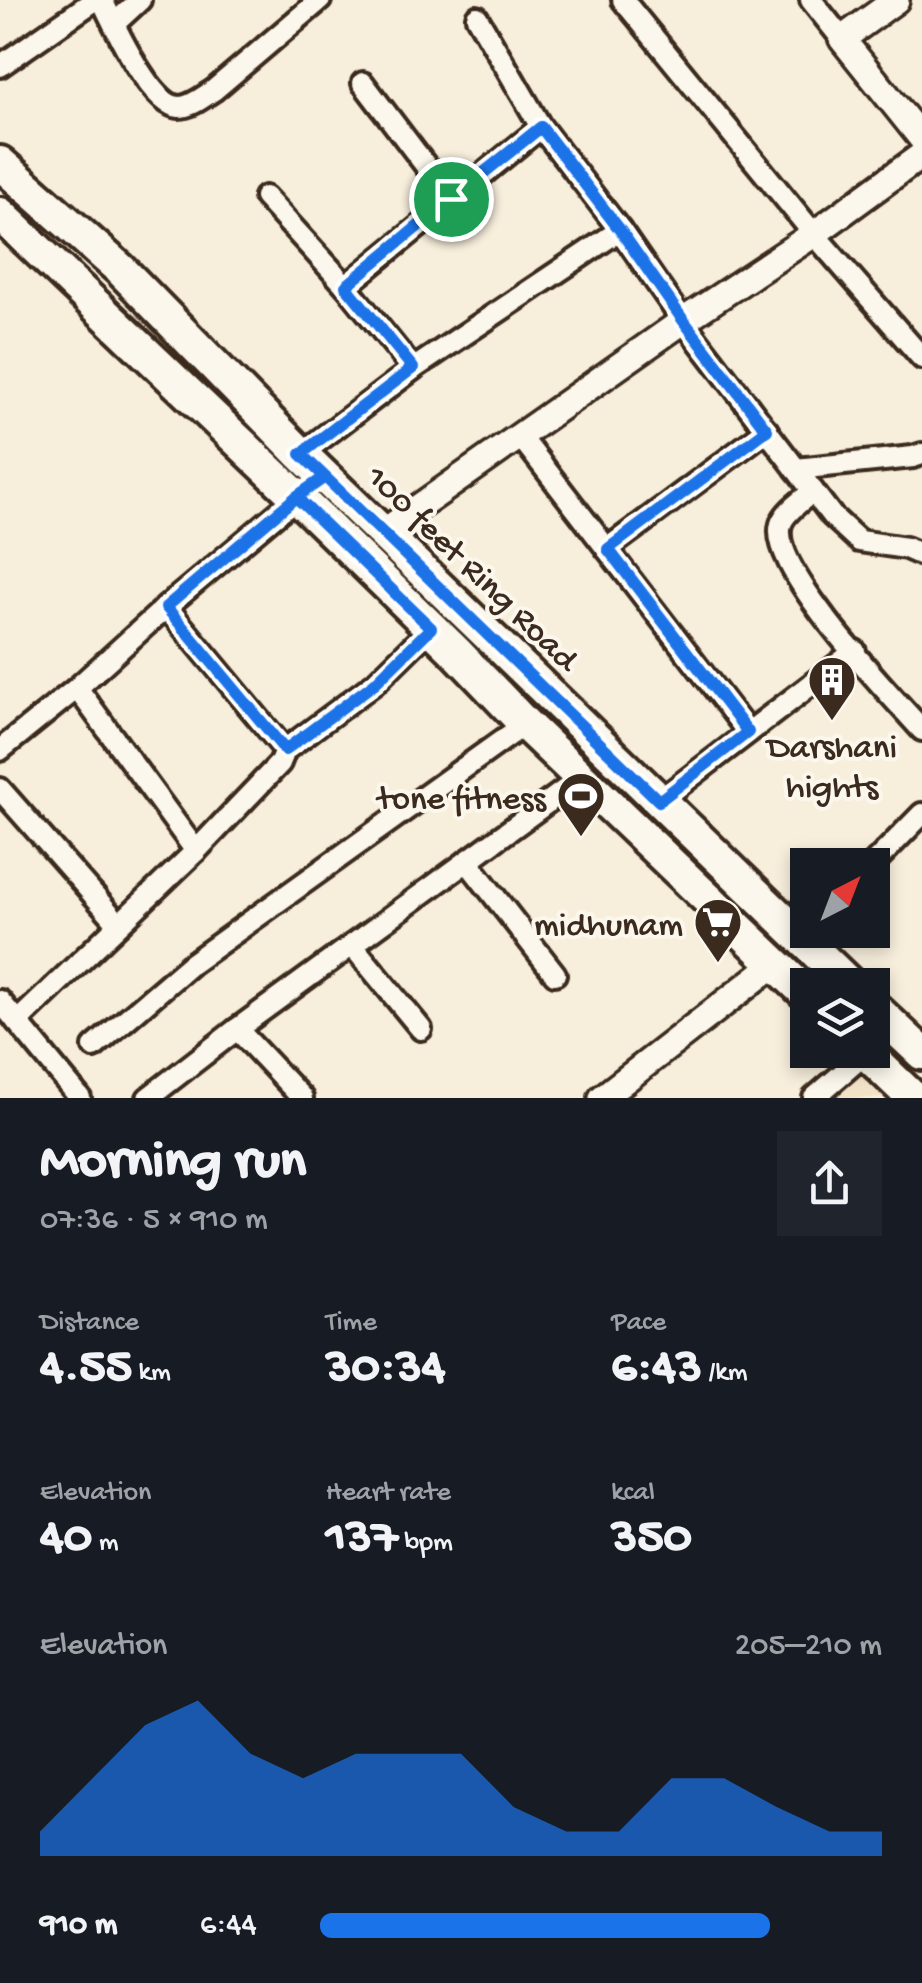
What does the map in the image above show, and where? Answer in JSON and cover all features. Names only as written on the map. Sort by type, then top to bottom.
[{"type":"main road","name":"100 feet Ring Road","points":[[0,163],[120,269],[313,466],[659,801],[790,921]]},
{"type":"main road","points":[[0,214],[790,977]]},
{"type":"main road","name":"100 feet Ring Road","points":[[817,948],[835,968]]},
{"type":"main road","points":[[890,1023],[922,1053]]},
{"type":"main road","points":[[881,1068],[913,1098]]},
{"type":"street","points":[[0,66],[99,0],[154,92],[179,107],[214,90],[320,0]]},
{"type":"street","points":[[114,24],[140,0]]},
{"type":"street","points":[[623,0],[814,234],[922,358]]},
{"type":"street","points":[[811,0],[922,140]]},
{"type":"street","points":[[842,39],[896,0]]},
{"type":"street","points":[[477,17],[541,127],[832,516],[859,540],[906,548],[922,555]]},
{"type":"street","points":[[363,83],[451,199]]},
{"type":"street","points":[[346,286],[541,127]]},
{"type":"street","points":[[382,533],[922,155]]},
{"type":"street","points":[[265,197],[346,286],[413,368]]},
{"type":"street","points":[[0,750],[296,497],[313,466],[413,368],[620,230]]},
{"type":"street","points":[[608,549],[767,430]]},
{"type":"street","points":[[520,436],[748,732]]},
{"type":"street","points":[[796,469],[922,454]]},
{"type":"street","points":[[813,491],[782,520],[780,528],[781,542],[797,578],[812,602],[922,730]]},
{"type":"street","points":[[166,607],[285,750]]},
{"type":"street","points":[[17,1022],[196,851],[280,763],[285,750],[375,683],[431,628]]},
{"type":"street","points":[[659,801],[854,652]]},
{"type":"street","points":[[77,688],[196,851]]},
{"type":"street","points":[[94,1047],[215,946],[525,724]]},
{"type":"street","points":[[148,1098],[581,778]]},
{"type":"street","points":[[0,790],[118,924]]},
{"type":"street","points":[[889,848],[922,814]]},
{"type":"street","points":[[466,861],[554,974]]},
{"type":"street","points":[[352,945],[421,1029]]},
{"type":"street","points":[[602,1098],[790,948]]},
{"type":"street","points":[[0,1001],[80,1098]]},
{"type":"street","points":[[237,1029],[302,1098]]},
{"type":"street","points":[[814,1098],[847,1068]]},
{"type":"shaded area","points":[[856,1068],[865,1068],[894,1098],[821,1098]]},
{"type":"place","name":"Darshani hights","points":[[832,722]]},
{"type":"place","name":"tone fitness","points":[[581,838]]},
{"type":"place","name":"midhunam","points":[[718,964]]},
{"type":"route","points":[[451,199],[346,286],[413,368],[301,454],[325,477],[296,497],[166,607],[285,750],[375,683],[431,628],[296,497],[325,477],[659,801],[748,732],[608,549],[767,430],[541,127],[451,199]]}]
